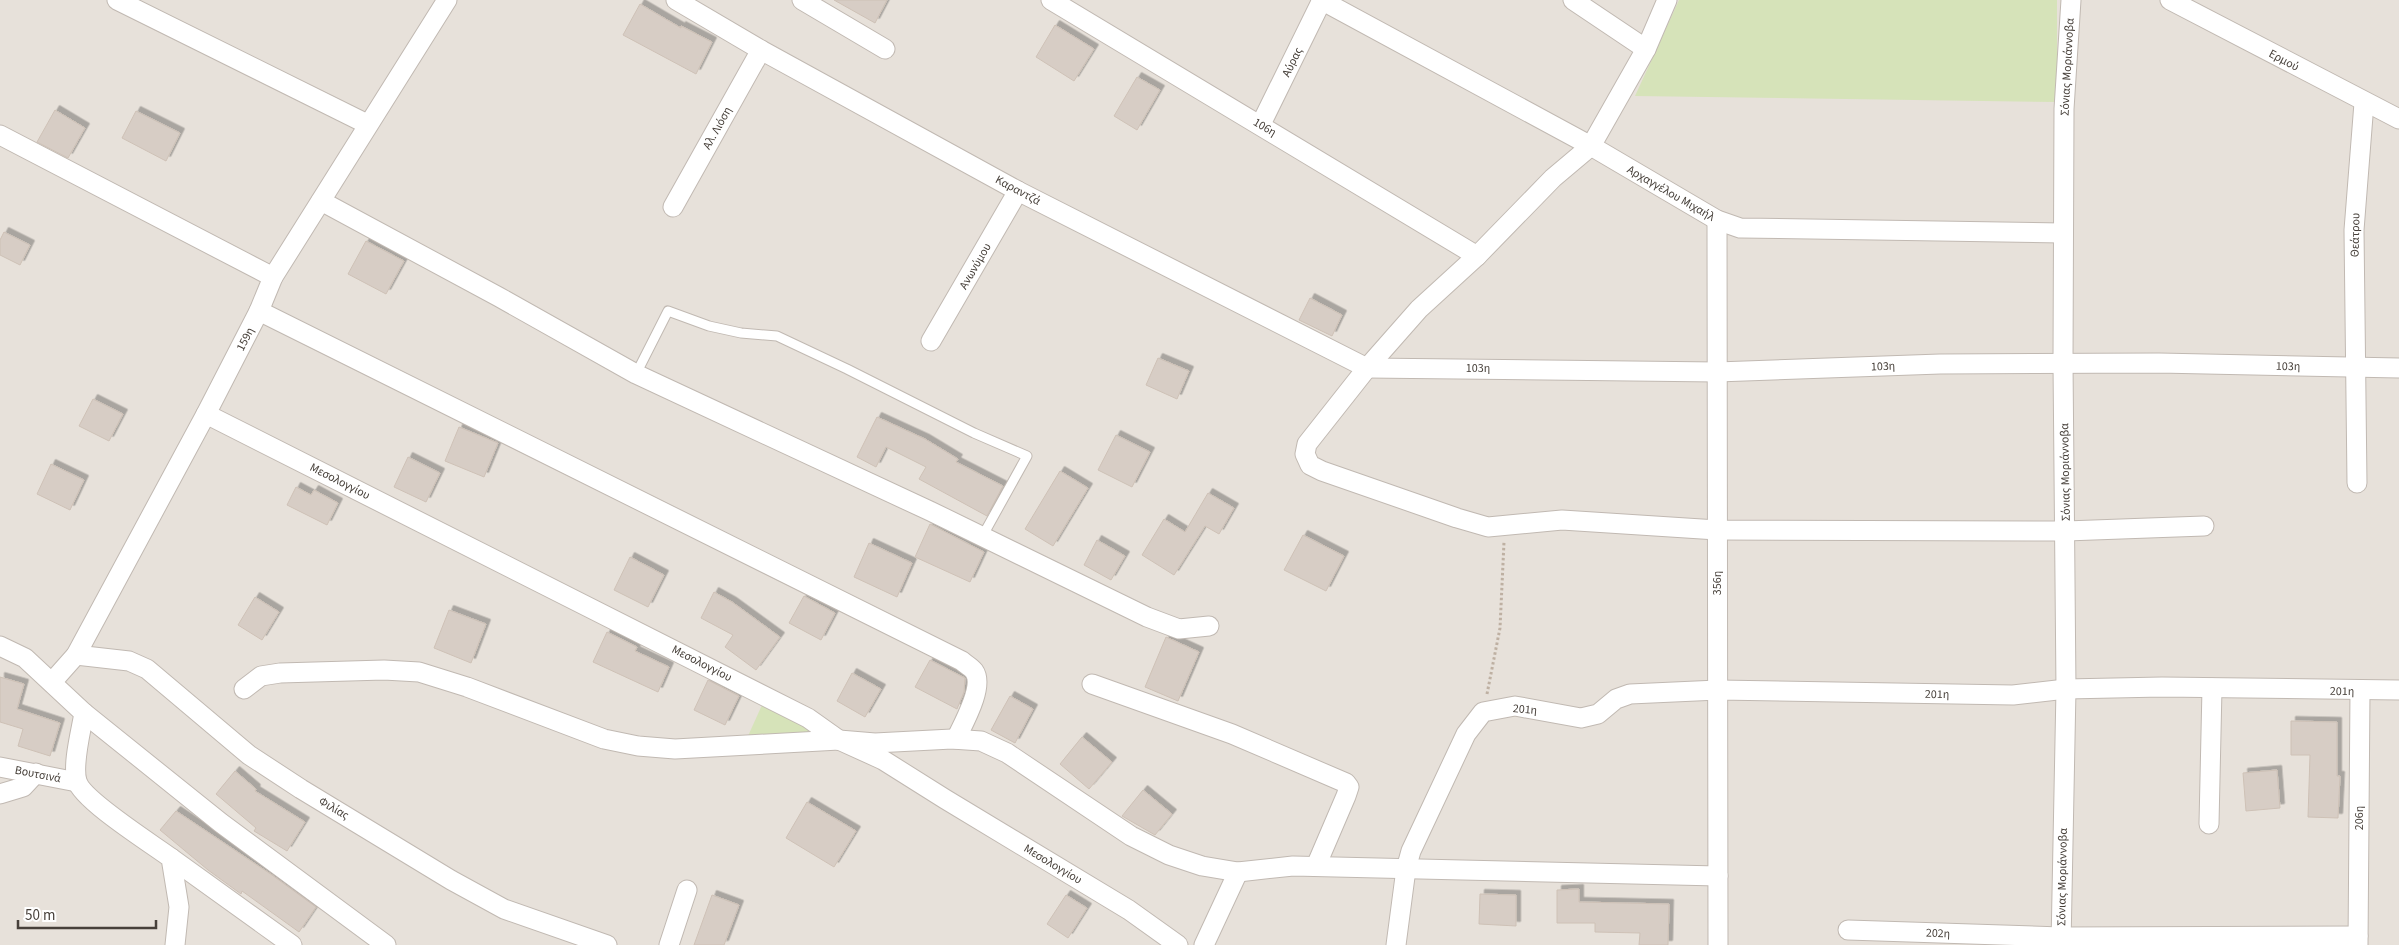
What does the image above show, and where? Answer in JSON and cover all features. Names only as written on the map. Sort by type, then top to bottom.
[{"type":"street","points":[[117,0],[368,124]]},
{"type":"street","name":"159η","points":[[52,682],[76,656],[206,414],[259,312],[273,277],[447,0]]},
{"type":"street","name":"Καραντζά","points":[[676,0],[761,50],[1018,191],[1367,368]]},
{"type":"street","points":[[802,0],[885,49]]},
{"type":"street","name":"106η","points":[[1051,0],[1261,124],[1477,256]]},
{"type":"street","name":"Αύρας","points":[[1261,124],[1322,0]]},
{"type":"street","name":"Αρχαγγέλου Μιχαήλ","points":[[1322,0],[1591,146],[1717,220],[1740,228],[2062,233]]},
{"type":"street","points":[[1572,0],[1646,49]]},
{"type":"street","points":[[1668,0],[1646,49],[1591,146],[1553,178],[1477,256],[1420,309],[1367,368],[1307,444],[1305,454],[1310,465],[1322,471],[1488,527],[1562,520],[1717,530],[2066,531],[2204,526]]},
{"type":"street","name":"Σόνιας Μοριάννοβα","points":[[2061,941],[2066,689],[2062,233],[2064,109],[2071,0]]},
{"type":"street","name":"Ερμού","points":[[2170,0],[2364,103],[2399,119]]},
{"type":"street","name":"Αλ. Λιόση","points":[[673,207],[761,50]]},
{"type":"street","name":"Θεάτρου","points":[[2357,483],[2354,230],[2364,103]]},
{"type":"street","points":[[0,135],[273,277]]},
{"type":"street","name":"Ανωνύμου","points":[[931,341],[1018,191]]},
{"type":"street","points":[[321,201],[636,374],[1147,617],[1178,629],[1208,626]]},
{"type":"street","name":"356η","points":[[1717,220],[1718,945]]},
{"type":"street","points":[[259,312],[962,660],[974,672],[978,683],[973,700],[956,739]]},
{"type":"street","name":"103η","points":[[1367,368],[1717,372],[1940,364],[2159,363],[2399,368]]},
{"type":"street","name":"Μεσολογγίου","points":[[206,414],[808,718],[839,740],[883,760],[1129,910],[1178,945]]},
{"type":"street","points":[[0,646],[25,658],[84,713],[221,823],[386,945]]},
{"type":"street","name":"Φιλίας","points":[[76,656],[129,661],[147,669],[249,755],[301,789],[443,875],[504,909],[607,945]]},
{"type":"street","points":[[244,689],[261,676],[280,673],[384,670],[419,672],[467,687],[604,739],[638,746],[675,748],[839,740],[875,743],[956,739],[981,741],[1007,753],[1131,836],[1170,855],[1202,866],[1238,872],[1275,867],[1316,866],[1718,876]]},
{"type":"street","points":[[1092,684],[1232,734],[1346,782],[1349,787],[1346,796],[1316,866]]},
{"type":"street","points":[[2209,824],[2212,688]]},
{"type":"street","name":"201η","points":[[1483,712],[1515,706],[1581,718],[1598,714],[1616,700],[1630,694],[1718,690],[2013,696],[2066,689],[2399,690]]},
{"type":"street","name":"206η","points":[[2358,941],[2360,691]]},
{"type":"street","points":[[1396,945],[1406,869],[1417,836],[1466,734],[1483,712]]},
{"type":"street","points":[[84,713],[75,772],[81,788],[171,858],[292,945]]},
{"type":"street","name":"Βουτσινά","points":[[0,767],[36,773],[81,788]]},
{"type":"street","points":[[0,794],[23,786],[36,773]]},
{"type":"street","points":[[171,858],[179,907],[175,945]]},
{"type":"street","points":[[1204,945],[1238,872]]},
{"type":"street","points":[[668,945],[687,890]]},
{"type":"street","name":"202η","points":[[1848,930],[2061,941],[2358,941]]},
{"type":"lane","points":[[636,374],[668,311],[709,326],[741,333],[777,336],[848,369],[932,413],[1027,456],[982,537]]},
{"type":"path","points":[[1483,712],[1500,628],[1505,526]]},
{"type":"shaded area","points":[[0,0],[2399,0],[2399,945],[0,945]]},
{"type":"green space","points":[[1679,0],[2057,0],[2057,102],[1635,96]]},
{"type":"green space","points":[[762,705],[814,732],[748,736]]},
{"type":"building","points":[[834,0],[887,0],[875,23]]},
{"type":"building","points":[[640,4],[681,28],[681,26],[712,42],[696,74],[623,35]]},
{"type":"building","points":[[1055,25],[1094,49],[1074,81],[1036,57]]},
{"type":"building","points":[[1137,77],[1160,90],[1137,130],[1114,116]]},
{"type":"building","points":[[55,110],[85,128],[68,158],[37,142]]},
{"type":"building","points":[[136,111],[180,133],[166,161],[122,138]]},
{"type":"building","points":[[4,232],[30,245],[20,265],[0,255],[0,240]]},
{"type":"building","points":[[366,241],[404,261],[386,294],[348,274]]},
{"type":"building","points":[[1310,298],[1342,315],[1332,336],[1299,320]]},
{"type":"building","points":[[1158,358],[1189,371],[1177,399],[1146,385]]},
{"type":"building","points":[[93,399],[123,414],[109,441],[79,426]]},
{"type":"building","points":[[877,417],[925,439],[958,459],[956,462],[1003,486],[987,516],[919,479],[926,467],[886,447],[876,467],[857,457]]},
{"type":"building","points":[[459,427],[498,443],[484,477],[445,461]]},
{"type":"building","points":[[1116,435],[1150,452],[1132,487],[1098,470]]},
{"type":"building","points":[[408,457],[440,473],[426,502],[394,487]]},
{"type":"building","points":[[51,464],[84,480],[70,510],[37,494]]},
{"type":"building","points":[[1060,471],[1088,488],[1053,546],[1025,529]]},
{"type":"building","points":[[296,487],[311,495],[314,490],[338,503],[327,525],[287,505]]},
{"type":"building","points":[[1208,493],[1234,508],[1219,534],[1205,526],[1174,575],[1142,555],[1164,519],[1185,532]]},
{"type":"building","points":[[930,524],[984,552],[970,582],[915,557]]},
{"type":"building","points":[[1303,535],[1344,556],[1326,591],[1284,570]]},
{"type":"building","points":[[1097,540],[1125,556],[1111,580],[1084,565]]},
{"type":"building","points":[[869,543],[912,563],[897,597],[854,577]]},
{"type":"building","points":[[630,557],[664,575],[648,607],[614,590]]},
{"type":"building","points":[[714,592],[732,602],[780,637],[756,670],[725,647],[733,635],[701,618]]},
{"type":"building","points":[[804,596],[835,613],[821,640],[789,623]]},
{"type":"building","points":[[255,597],[279,612],[262,640],[238,625]]},
{"type":"building","points":[[449,610],[486,624],[471,663],[434,648]]},
{"type":"building","points":[[607,632],[637,647],[635,651],[669,667],[658,692],[593,662]]},
{"type":"building","points":[[1166,637],[1199,652],[1178,701],[1145,687]]},
{"type":"building","points":[[930,660],[965,678],[964,692],[957,709],[915,687]]},
{"type":"building","points":[[852,673],[881,689],[865,717],[837,701]]},
{"type":"building","points":[[0,677],[24,684],[17,709],[60,723],[50,756],[18,746],[23,729],[0,722]]},
{"type":"building","points":[[708,680],[739,696],[725,725],[694,710]]},
{"type":"building","points":[[1010,696],[1033,709],[1015,743],[991,730]]},
{"type":"building","points":[[2291,721],[2337,722],[2337,776],[2340,776],[2338,818],[2308,817],[2310,755],[2291,755]]},
{"type":"building","points":[[1082,737],[1112,762],[1089,789],[1060,764]]},
{"type":"building","points":[[2277,770],[2280,808],[2246,811],[2243,773]]},
{"type":"building","points":[[235,771],[256,789],[255,791],[305,822],[287,851],[254,831],[256,828],[216,794]]},
{"type":"building","points":[[1143,790],[1172,814],[1155,835],[1122,816]]},
{"type":"building","points":[[807,802],[856,831],[834,867],[786,838]]},
{"type":"building","points":[[176,811],[272,875],[316,907],[299,932],[242,891],[241,894],[208,870],[160,830]]},
{"type":"building","points":[[1579,889],[1579,902],[1669,904],[1668,945],[1639,945],[1640,933],[1595,932],[1595,923],[1557,923],[1557,890]]},
{"type":"building","points":[[1480,894],[1516,895],[1516,926],[1479,924]]},
{"type":"building","points":[[712,895],[739,905],[724,945],[694,945]]},
{"type":"building","points":[[1066,895],[1087,908],[1068,938],[1047,924]]}]
